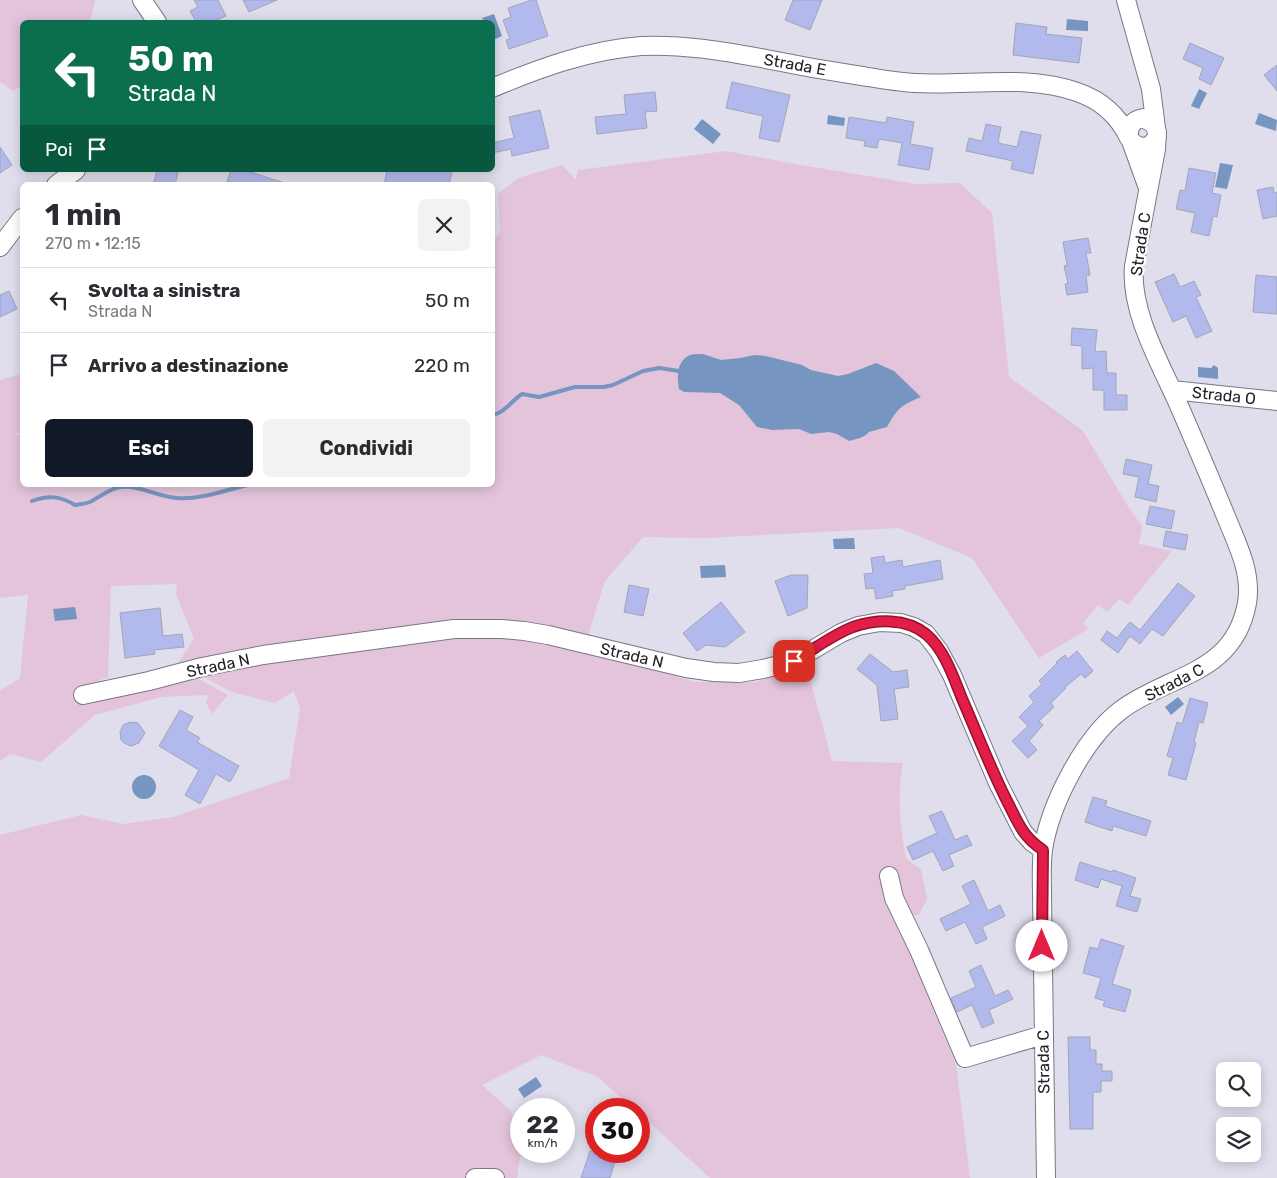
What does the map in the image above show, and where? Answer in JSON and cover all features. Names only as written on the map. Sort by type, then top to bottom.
[{"type":"street","points":[[142,0],[156,20]]},
{"type":"street","name":"Strada C","points":[[1046,1178],[1041,921],[1043,850],[1051,820],[1071,772],[1081,754],[1111,718],[1133,702],[1215,660],[1233,639],[1245,610],[1248,584],[1240,552],[1145,328],[1137,302],[1134,287],[1135,260],[1149,188],[1149,125],[1152,95],[1126,0]]},
{"type":"street","name":"Strada E","points":[[495,87],[561,61],[627,47],[666,46],[715,50],[914,83],[1032,83],[1076,91],[1149,125]]},
{"type":"street","name":"Strada E","points":[[1100,103],[1122,123],[1130,139]]},
{"type":"street","points":[[1149,125],[1152,143],[1144,147],[1135,145],[1130,139],[1130,127],[1149,125]]},
{"type":"street","name":"Strada C","points":[[1130,139],[1149,188]]},
{"type":"street","points":[[60,182],[73,172]]},
{"type":"street","points":[[0,247],[20,221]]},
{"type":"street","name":"Strada O","points":[[1172,390],[1277,401]]},
{"type":"street","name":"Strada N","points":[[83,695],[150,681],[202,667],[255,657],[454,628],[494,628],[524,631],[686,668],[739,673],[794,661],[841,633],[858,626],[880,622],[901,623],[914,627],[926,634],[939,651],[952,675],[998,783],[1023,832],[1043,850]]},
{"type":"street","points":[[889,876],[894,898],[919,950],[965,1058],[1043,1034]]},
{"type":"street","points":[[475,1178],[495,1178]]},
{"type":"shaded area","points":[[0,0],[95,0],[90,20],[20,20],[20,86],[13,91],[0,82]]},
{"type":"shaded area","points":[[726,151],[916,184],[960,183],[992,213],[1009,377],[1083,431],[1127,505],[1142,526],[1139,544],[1172,551],[1128,605],[1119,599],[1107,612],[1098,605],[1083,623],[1088,629],[1039,658],[972,558],[899,528],[704,538],[643,537],[605,581],[584,648],[695,682],[755,682],[807,668],[832,761],[903,763],[900,811],[906,859],[921,869],[927,899],[918,916],[889,904],[956,1064],[970,1178],[710,1178],[650,1123],[650,1098],[621,1098],[598,1077],[541,1055],[482,1085],[510,1110],[510,1163],[519,1163],[517,1178],[0,1178],[0,835],[81,815],[123,824],[173,817],[289,778],[300,709],[294,691],[275,703],[232,692],[178,663],[194,639],[176,594],[177,584],[111,586],[108,677],[75,690],[81,703],[197,678],[228,695],[212,714],[206,702],[209,695],[161,697],[95,715],[41,762],[10,754],[0,761],[0,691],[20,678],[28,595],[0,598],[0,380],[20,375],[20,432],[15,435],[20,435],[20,487],[495,487],[495,238],[500,232],[498,194],[518,178],[562,165],[576,180],[578,170]]},
{"type":"water","points":[[494,14],[502,36],[495,39],[495,20],[483,20],[482,18]]},
{"type":"water","points":[[1067,19],[1088,21],[1088,31],[1066,30]]},
{"type":"water","points":[[1199,89],[1207,93],[1199,109],[1191,106]]},
{"type":"water","points":[[1259,113],[1277,120],[1276,131],[1255,124]]},
{"type":"water","points":[[828,115],[845,118],[844,126],[827,124]]},
{"type":"water","points":[[702,119],[721,134],[713,144],[694,129]]},
{"type":"water","points":[[1220,163],[1233,165],[1227,189],[1215,187]]},
{"type":"water","points":[[703,354],[721,360],[754,355],[766,356],[838,376],[876,363],[894,371],[921,397],[900,408],[887,427],[869,432],[862,437],[849,441],[829,432],[811,434],[799,429],[772,430],[757,427],[739,405],[720,393],[684,392],[679,389],[678,370],[682,361],[690,355]]},
{"type":"water","points":[[1214,365],[1218,368],[1218,379],[1198,377],[1198,367],[1211,368]]},
{"type":"water","points":[[854,538],[855,549],[834,549],[833,539]]},
{"type":"water","points":[[725,565],[726,577],[701,578],[700,566]]},
{"type":"water","points":[[75,607],[77,619],[55,621],[53,609]]},
{"type":"water","points":[[1178,697],[1184,704],[1171,715],[1165,707]]},
{"type":"water","points":[[144,775],[149,776],[155,782],[155,792],[149,798],[144,799],[139,798],[133,792],[132,787],[133,782],[139,776]]},
{"type":"water","points":[[536,1077],[542,1086],[524,1098],[518,1089]]},
{"type":"building","points":[[194,0],[218,0],[226,16],[217,20],[195,20],[190,11],[198,7]]},
{"type":"building","points":[[243,0],[277,0],[249,12]]},
{"type":"building","points":[[536,0],[548,36],[509,49],[506,40],[510,39],[503,20],[511,17],[508,8]]},
{"type":"building","points":[[793,0],[822,0],[810,30],[785,20]]},
{"type":"building","points":[[1016,23],[1047,27],[1046,34],[1082,38],[1079,63],[1013,55]]},
{"type":"building","points":[[1190,43],[1224,58],[1211,85],[1199,79],[1203,68],[1183,59]]},
{"type":"building","points":[[1277,65],[1277,91],[1264,75]]},
{"type":"building","points":[[732,82],[790,95],[779,142],[759,138],[763,116],[726,108]]},
{"type":"building","points":[[655,92],[657,111],[645,112],[647,128],[597,134],[595,117],[626,114],[624,95]]},
{"type":"building","points":[[540,110],[549,148],[512,156],[511,149],[495,152],[495,142],[514,138],[509,117]]},
{"type":"building","points":[[849,117],[886,123],[887,117],[914,122],[910,144],[933,148],[929,170],[898,165],[902,143],[879,139],[877,148],[864,146],[865,141],[846,138]]},
{"type":"building","points":[[986,124],[1001,127],[998,143],[1017,147],[1021,131],[1041,135],[1033,174],[1011,169],[1013,161],[966,151],[969,138],[982,141]]},
{"type":"building","points":[[0,147],[12,165],[0,173]]},
{"type":"building","points":[[1189,168],[1216,173],[1212,193],[1221,195],[1217,217],[1213,216],[1209,236],[1191,232],[1195,213],[1176,209],[1180,190],[1185,191]]},
{"type":"building","points":[[156,172],[178,172],[176,182],[154,182]]},
{"type":"building","points":[[230,172],[250,172],[282,182],[230,182],[227,181]]},
{"type":"building","points":[[387,172],[452,172],[450,182],[385,182]]},
{"type":"building","points":[[1273,187],[1274,193],[1277,192],[1277,216],[1263,219],[1257,190]]},
{"type":"building","points":[[1088,238],[1091,253],[1086,253],[1090,275],[1086,276],[1088,292],[1067,295],[1065,284],[1068,283],[1064,266],[1067,265],[1063,242]]},
{"type":"building","points":[[1174,274],[1180,287],[1194,281],[1201,295],[1196,297],[1212,331],[1196,338],[1186,316],[1173,322],[1155,282]]},
{"type":"building","points":[[1256,275],[1277,277],[1277,314],[1253,312]]},
{"type":"building","points":[[9,291],[17,309],[0,317],[0,295]]},
{"type":"building","points":[[1072,328],[1097,330],[1095,352],[1106,351],[1107,373],[1116,373],[1116,395],[1127,395],[1127,410],[1104,410],[1104,390],[1093,390],[1093,368],[1082,369],[1082,346],[1071,345]]},
{"type":"building","points":[[1126,459],[1152,465],[1148,484],[1159,486],[1156,502],[1135,497],[1139,477],[1123,474]]},
{"type":"building","points":[[1150,506],[1175,511],[1171,529],[1146,524]]},
{"type":"building","points":[[1166,531],[1188,535],[1185,550],[1163,546]]},
{"type":"building","points":[[884,556],[885,563],[902,560],[903,567],[940,560],[943,579],[905,586],[905,589],[892,591],[893,596],[876,599],[874,588],[866,589],[864,574],[873,573],[871,558]]},
{"type":"building","points":[[791,575],[808,575],[807,608],[788,616],[775,581]]},
{"type":"building","points":[[1178,583],[1195,596],[1163,636],[1152,629],[1140,644],[1130,636],[1118,653],[1101,640],[1107,631],[1117,638],[1130,622],[1140,630]]},
{"type":"building","points":[[629,585],[649,589],[643,616],[624,612]]},
{"type":"building","points":[[721,602],[745,632],[725,647],[706,645],[697,651],[683,633]]},
{"type":"building","points":[[160,608],[163,636],[182,634],[184,647],[154,650],[155,654],[125,658],[120,613]]},
{"type":"building","points":[[1077,651],[1093,671],[1085,678],[1081,674],[1065,687],[1051,703],[1054,707],[1039,721],[1043,725],[1029,741],[1037,750],[1028,758],[1012,741],[1028,726],[1019,717],[1034,702],[1029,696],[1042,684],[1039,681],[1056,662],[1065,655],[1068,659]]},
{"type":"building","points":[[870,654],[893,672],[907,670],[909,687],[894,689],[898,719],[881,721],[877,685],[857,669]]},
{"type":"building","points":[[1190,698],[1208,703],[1203,723],[1199,722],[1194,742],[1196,743],[1186,780],[1168,775],[1173,758],[1167,756],[1177,722],[1182,724]]},
{"type":"building","points":[[180,710],[193,717],[186,730],[200,738],[197,742],[239,766],[230,782],[216,774],[200,804],[185,795],[199,770],[159,746]]},
{"type":"building","points":[[130,722],[138,723],[145,733],[139,743],[131,746],[121,740],[120,732],[123,725]]},
{"type":"building","points":[[1093,797],[1107,801],[1105,806],[1151,821],[1146,836],[1113,826],[1112,831],[1085,822]]},
{"type":"building","points":[[942,811],[955,840],[967,835],[972,845],[949,855],[954,866],[943,871],[933,851],[913,860],[907,847],[937,833],[929,816]]},
{"type":"building","points":[[1080,862],[1136,878],[1130,896],[1141,899],[1137,912],[1116,906],[1122,886],[1101,879],[1098,888],[1075,880]]},
{"type":"building","points":[[974,880],[988,911],[1000,905],[1005,916],[982,927],[987,939],[976,944],[965,922],[946,931],[940,919],[971,904],[962,886]]},
{"type":"building","points":[[1101,939],[1124,946],[1112,984],[1131,990],[1125,1012],[1103,1006],[1105,1001],[1095,998],[1101,978],[1083,973],[1090,947],[1098,949]]},
{"type":"building","points":[[981,965],[995,996],[1008,990],[1013,999],[989,1010],[994,1023],[982,1028],[972,1005],[957,1012],[951,998],[976,987],[969,971]]},
{"type":"building","points":[[1068,1037],[1090,1037],[1090,1050],[1096,1050],[1096,1064],[1102,1064],[1102,1071],[1112,1071],[1112,1081],[1101,1081],[1101,1092],[1093,1092],[1093,1129],[1070,1129]]},
{"type":"building","points":[[586,1163],[614,1163],[610,1178],[581,1178]]},
{"type":"waterway","points":[[495,414],[522,394],[539,397],[575,387],[604,387],[613,385],[643,371],[659,368],[679,371]]},
{"type":"waterway","points":[[32,501],[54,497],[75,505],[84,504],[113,489],[121,487]]},
{"type":"waterway","points":[[121,487],[128,487]]},
{"type":"waterway","points":[[128,487],[170,497],[186,498],[204,496],[240,487]]},
{"type":"route","points":[[794,661],[846,630],[875,622],[906,624],[919,629],[932,640],[944,658],[998,783],[1023,832],[1043,850],[1042,946]]}]
